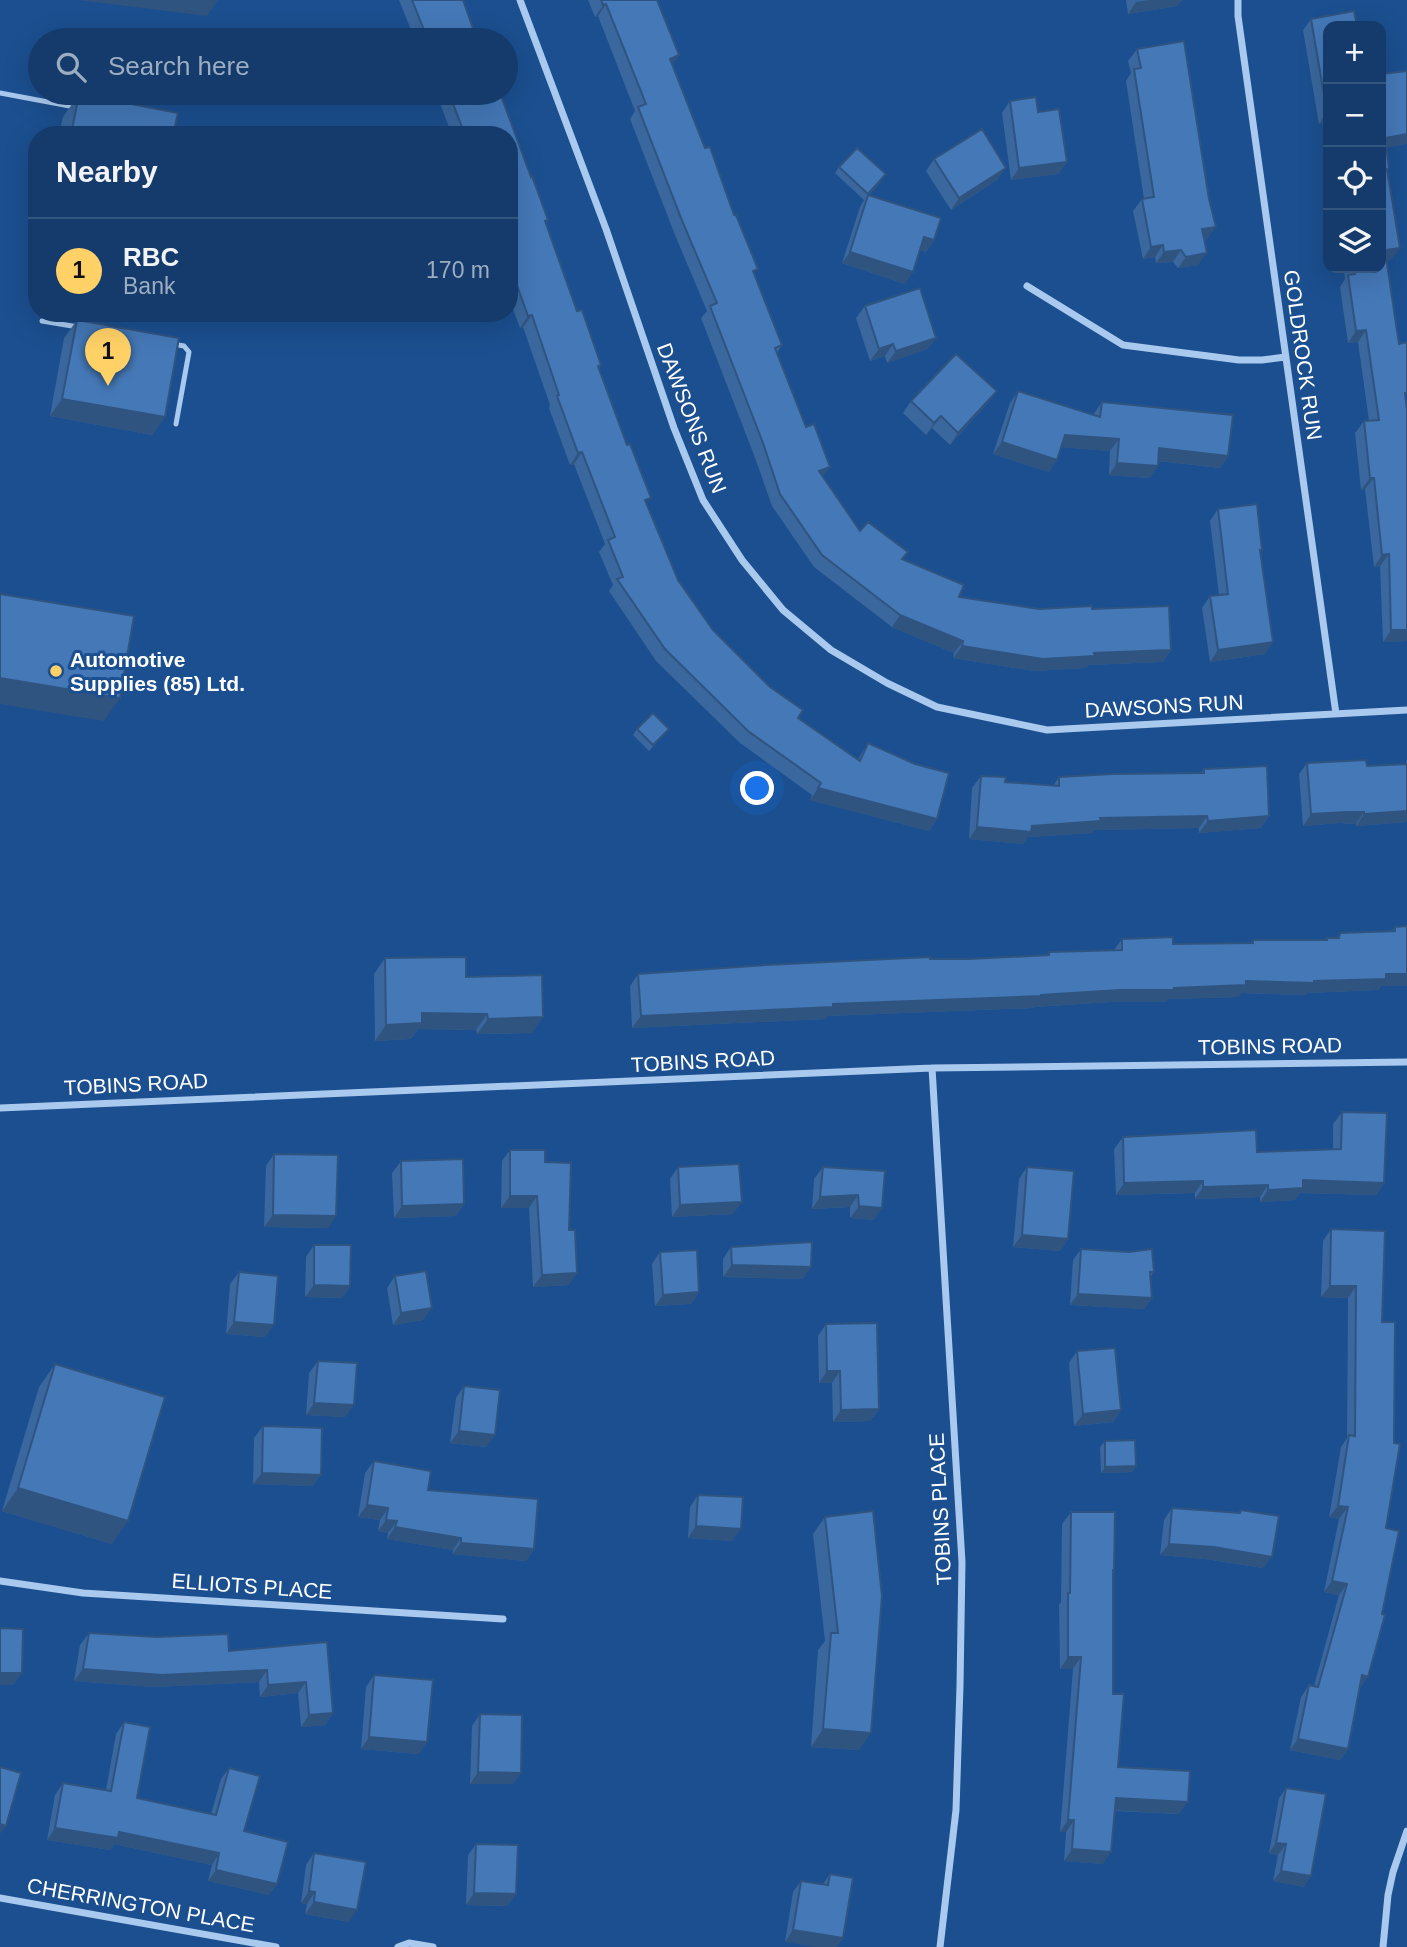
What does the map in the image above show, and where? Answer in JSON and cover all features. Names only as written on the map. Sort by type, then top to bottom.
[{"type":"street","name":"DAWSONS RUN","points":[[520,0],[606,229],[674,428],[703,500],[742,560],[783,610],[831,650],[887,683],[937,707],[1047,730],[1407,710]]},
{"type":"street","name":"GOLDROCK RUN","points":[[1238,0],[1238,16],[1336,714]]},
{"type":"street","points":[[1027,286],[1123,345],[1239,360],[1285,357]]},
{"type":"street","name":"TOBINS ROAD","points":[[0,1108],[932,1068],[1407,1062]]},
{"type":"street","name":"TOBINS PLACE","points":[[932,1068],[962,1562],[956,1810],[940,1947]]},
{"type":"street","name":"ELLIOTS PLACE","points":[[0,1581],[83,1593],[503,1619]]},
{"type":"street","points":[[1383,1947],[1388,1895],[1407,1832]]},
{"type":"street","name":"CHERRINGTON PLACE","points":[[0,1898],[276,1947]]},
{"type":"street","points":[[397,1947],[408,1943],[433,1947]]},
{"type":"lane","points":[[0,93],[28,98]]},
{"type":"lane","points":[[62,105],[78,108]]},
{"type":"lane","points":[[48,322],[81,328]]},
{"type":"lane","points":[[171,344],[184,346],[189,352],[176,424]]},
{"type":"building","points":[[412,0],[463,0],[473,28],[423,28]]},
{"type":"building","points":[[601,0],[657,0],[679,55],[670,59],[705,148],[710,147],[734,215],[758,269],[753,271],[782,345],[775,348],[806,427],[814,424],[830,467],[819,471],[860,531],[868,522],[908,552],[902,559],[964,585],[959,597],[1039,609],[1169,606],[1171,650],[1094,653],[1095,656],[1043,659],[962,646],[963,641],[900,615],[822,555],[780,494],[710,306],[717,303],[638,107],[646,104],[606,4],[603,5]]},
{"type":"building","points":[[1354,11],[1356,21],[1323,21],[1323,89],[1311,19]]},
{"type":"building","points":[[1184,41],[1209,199],[1216,227],[1202,229],[1207,253],[1186,257],[1181,250],[1164,252],[1163,245],[1151,247],[1142,199],[1154,197],[1134,69],[1141,68],[1137,49]]},
{"type":"building","points":[[1407,71],[1407,134],[1386,138],[1386,84],[1386,73]]},
{"type":"building","points":[[1036,97],[1038,112],[1059,109],[1067,162],[1019,168],[1010,101]]},
{"type":"building","points":[[77,105],[136,105],[178,113],[175,126],[73,126]]},
{"type":"building","points":[[454,105],[504,105],[512,126],[462,126]]},
{"type":"building","points":[[982,129],[1006,168],[959,198],[934,159]]},
{"type":"building","points":[[518,142],[548,220],[545,221],[577,311],[582,310],[601,365],[598,366],[627,445],[630,444],[651,498],[645,500],[678,580],[713,630],[770,687],[803,710],[798,718],[860,761],[868,743],[915,764],[949,773],[937,819],[818,788],[821,783],[748,731],[665,649],[617,579],[623,577],[608,540],[615,537],[582,452],[578,453],[532,315],[528,316],[518,288]]},
{"type":"building","points":[[1386,146],[1387,169],[1400,248],[1386,250]]},
{"type":"building","points":[[857,148],[886,174],[868,194],[839,167]]},
{"type":"building","points":[[868,195],[941,218],[934,240],[924,237],[913,272],[850,252]]},
{"type":"building","points":[[1386,257],[1399,344],[1407,342],[1407,630],[1391,630],[1389,554],[1382,555],[1374,478],[1370,478],[1364,421],[1379,420],[1366,330],[1356,331],[1348,275],[1386,273]]},
{"type":"building","points":[[920,288],[936,338],[896,351],[893,344],[879,349],[865,306]]},
{"type":"building","points":[[77,322],[179,338],[165,417],[62,399]]},
{"type":"building","points":[[956,354],[997,391],[958,433],[941,416],[934,423],[911,401]]},
{"type":"building","points":[[1018,391],[1100,417],[1102,402],[1233,415],[1228,456],[1159,448],[1158,466],[1117,463],[1119,439],[1065,435],[1057,460],[1002,442]]},
{"type":"building","points":[[1257,504],[1260,550],[1273,642],[1218,650],[1210,596],[1228,594],[1218,509]]},
{"type":"building","name":"Automotive Supplies (85) Ltd.","points":[[0,594],[134,616],[120,698],[0,678]]},
{"type":"building","points":[[653,713],[669,729],[653,745],[637,729]]},
{"type":"building","points":[[1366,760],[1367,766],[1407,764],[1407,811],[1311,814],[1307,763]]},
{"type":"building","points":[[1267,766],[1269,816],[1208,821],[1207,816],[1100,818],[1101,821],[1032,826],[1031,832],[977,827],[981,776],[1006,777],[1005,782],[1059,786],[1059,777],[1204,773],[1204,769]]},
{"type":"building","points":[[1407,926],[1407,974],[1386,974],[1386,979],[1314,983],[1246,981],[1246,985],[1174,990],[1120,990],[1041,996],[833,1004],[833,1007],[641,1016],[638,974],[766,965],[930,957],[969,959],[1049,955],[1049,952],[1122,950],[1122,939],[1173,937],[1173,944],[1327,940],[1339,938],[1340,933],[1395,931],[1395,927]]},
{"type":"building","points":[[466,957],[466,977],[542,975],[543,1017],[488,1019],[487,1014],[422,1013],[422,1023],[386,1025],[385,958]]},
{"type":"building","points":[[1342,1112],[1387,1113],[1384,1183],[1303,1180],[1303,1188],[1268,1190],[1268,1185],[1203,1187],[1203,1181],[1124,1183],[1123,1137],[1256,1130],[1257,1152],[1341,1149]]},
{"type":"building","points":[[510,1150],[545,1150],[545,1162],[571,1163],[569,1230],[575,1230],[577,1273],[542,1275],[537,1196],[510,1196]]},
{"type":"building","points":[[274,1154],[338,1155],[336,1216],[273,1215]]},
{"type":"building","points":[[463,1159],[464,1204],[402,1206],[401,1161]]},
{"type":"building","points":[[739,1164],[742,1202],[680,1205],[678,1167]]},
{"type":"building","points":[[823,1167],[885,1171],[882,1208],[859,1206],[858,1195],[820,1197]]},
{"type":"building","points":[[1027,1167],[1074,1171],[1068,1239],[1022,1235]]},
{"type":"building","points":[[1331,1229],[1385,1231],[1382,1322],[1395,1322],[1394,1443],[1400,1444],[1386,1528],[1399,1531],[1382,1614],[1385,1615],[1368,1677],[1362,1675],[1348,1749],[1298,1739],[1309,1685],[1318,1687],[1347,1584],[1332,1581],[1348,1507],[1338,1506],[1349,1435],[1355,1436],[1356,1286],[1330,1286]]},
{"type":"building","points":[[812,1242],[811,1267],[732,1265],[731,1247]]},
{"type":"building","points":[[314,1245],[351,1245],[350,1286],[314,1285]]},
{"type":"building","points":[[1081,1249],[1129,1252],[1152,1249],[1152,1298],[1078,1294]]},
{"type":"building","points":[[697,1250],[699,1292],[663,1295],[660,1252]]},
{"type":"building","points":[[426,1271],[432,1308],[401,1313],[395,1276]]},
{"type":"building","points":[[239,1272],[278,1276],[274,1325],[234,1322]]},
{"type":"building","points":[[877,1323],[879,1409],[841,1410],[840,1371],[827,1371],[826,1324]]},
{"type":"building","points":[[1115,1348],[1121,1410],[1083,1414],[1077,1351]]},
{"type":"building","points":[[318,1361],[357,1363],[354,1405],[314,1403]]},
{"type":"building","points":[[55,1364],[165,1397],[128,1521],[18,1488]]},
{"type":"building","points":[[464,1386],[500,1390],[495,1435],[459,1431]]},
{"type":"building","points":[[263,1426],[322,1428],[321,1475],[262,1473]]},
{"type":"building","points":[[1135,1440],[1136,1466],[1105,1467],[1105,1441]]},
{"type":"building","points":[[374,1461],[431,1471],[428,1490],[538,1499],[534,1549],[461,1543],[461,1538],[395,1527],[397,1521],[386,1520],[388,1508],[367,1505]]},
{"type":"building","points":[[698,1495],[743,1497],[741,1529],[696,1526]]},
{"type":"building","points":[[1172,1508],[1240,1513],[1241,1510],[1279,1516],[1272,1557],[1214,1547],[1169,1544]]},
{"type":"building","points":[[873,1511],[882,1596],[871,1733],[823,1729],[831,1633],[838,1633],[825,1517]]},
{"type":"building","points":[[1071,1512],[1115,1512],[1113,1694],[1124,1694],[1118,1767],[1190,1771],[1188,1802],[1116,1798],[1111,1852],[1072,1849],[1074,1820],[1068,1820],[1081,1657],[1068,1657]]},
{"type":"building","points":[[0,1628],[23,1629],[22,1673],[0,1673]]},
{"type":"building","points":[[89,1633],[157,1637],[228,1634],[229,1651],[327,1642],[333,1713],[309,1715],[306,1682],[268,1685],[267,1670],[162,1675],[83,1669]]},
{"type":"building","points":[[374,1675],[433,1680],[427,1742],[369,1737]]},
{"type":"building","points":[[480,1714],[522,1715],[521,1773],[478,1772]]},
{"type":"building","points":[[124,1722],[150,1727],[137,1798],[216,1815],[229,1768],[260,1776],[244,1831],[288,1842],[277,1884],[216,1870],[219,1853],[119,1832],[118,1838],[55,1828],[63,1783],[111,1791]]},
{"type":"building","points":[[0,1767],[21,1773],[6,1826],[0,1824]]},
{"type":"building","points":[[1286,1788],[1326,1794],[1311,1876],[1281,1871],[1286,1844],[1276,1843]]},
{"type":"building","points":[[476,1844],[518,1845],[516,1894],[474,1893]]},
{"type":"building","points":[[314,1853],[366,1862],[357,1910],[314,1902],[315,1892],[309,1891]]},
{"type":"building","points":[[830,1874],[853,1878],[843,1938],[793,1930],[801,1881],[828,1885]]},
{"type":"place","name":"RBC","points":[[108,386]]},
{"type":"place","name":"Automotive Supplies (85) Ltd.","points":[[56,671]]}]
